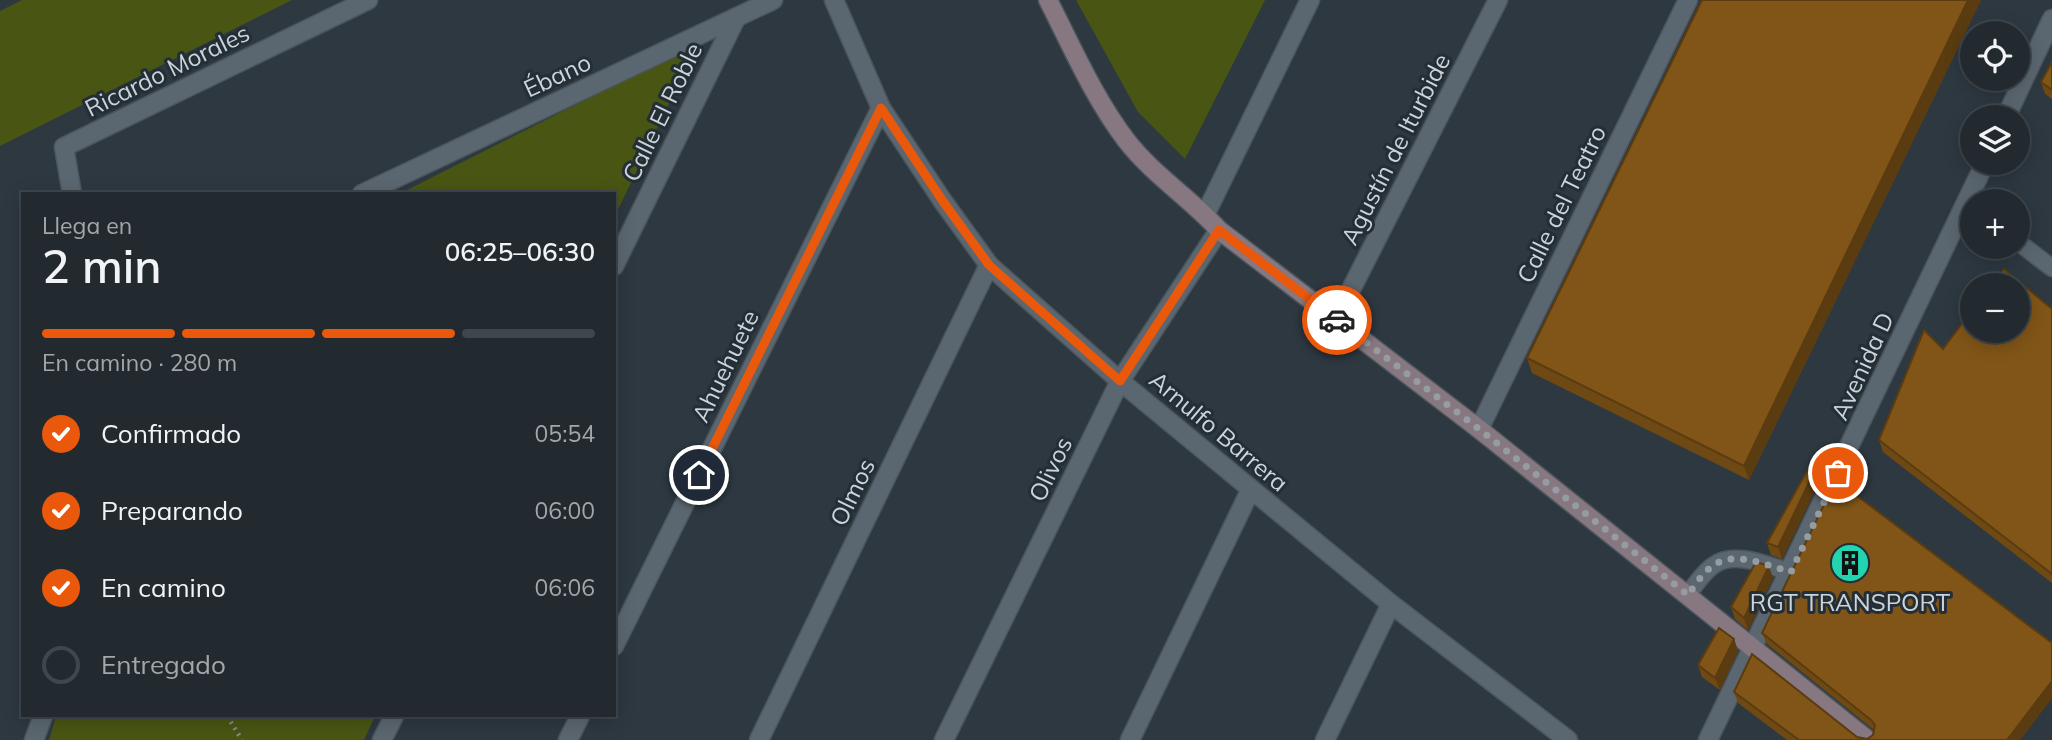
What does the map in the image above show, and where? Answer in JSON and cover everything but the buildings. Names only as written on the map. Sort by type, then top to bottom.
[{"type":"street","name":"Ricardo Morales","points":[[72,192],[64,147],[368,0]]},
{"type":"street","name":"Ébano","points":[[366,192],[773,0]]},
{"type":"street","name":"Arnulfo Barrera","points":[[834,0],[881,108],[989,265],[1120,381],[1391,604],[1568,740]]},
{"type":"street","points":[[1048,0],[1101,103],[1127,141],[1153,170],[1219,230],[1479,429],[1868,740]]},
{"type":"street","points":[[1205,215],[1310,0]]},
{"type":"street","name":"Agustín de Iturbide","points":[[1336,319],[1498,0]]},
{"type":"street","name":"Calle del Teatro","points":[[1479,429],[1688,0]]},
{"type":"street","name":"Calle El Roble","points":[[616,262],[736,18]]},
{"type":"street","points":[[2012,105],[2052,19]]},
{"type":"street","name":"Ahuehuete","points":[[616,642],[881,108]]},
{"type":"street","name":"Avenida D","points":[[1709,740],[1960,224]]},
{"type":"street","name":"Olivos","points":[[944,740],[1120,381],[1219,230]]},
{"type":"street","name":"Olmos","points":[[760,740],[989,265]]},
{"type":"street","points":[[1129,740],[1251,489]]},
{"type":"street","points":[[1325,740],[1391,604]]},
{"type":"street","points":[[34,740],[43,717]]},
{"type":"street","points":[[382,740],[394,717]]},
{"type":"street","points":[[568,740],[580,717]]},
{"type":"lane","points":[[2030,251],[2052,268]]},
{"type":"lane","points":[[1688,595],[1714,564],[1726,560],[1741,559],[1791,572]]},
{"type":"path","points":[[227,717],[242,740]]},
{"type":"green space","points":[[22,0],[292,0],[0,146],[0,11]]},
{"type":"green space","points":[[1076,0],[1265,0],[1185,159],[1138,112]]},
{"type":"green space","points":[[698,43],[616,214],[616,192],[403,192]]},
{"type":"green space","points":[[56,717],[375,717],[364,740],[49,740]]},
{"type":"way so far","points":[[1337,320],[1688,595],[1714,564],[1726,560],[1741,559],[1791,572],[1838,473]]},
{"type":"place","name":"RGT TRANSPORT","points":[[1850,563]]},
{"type":"route","points":[[699,475],[881,108],[989,265],[1120,381],[1219,230],[1337,320]]}]
